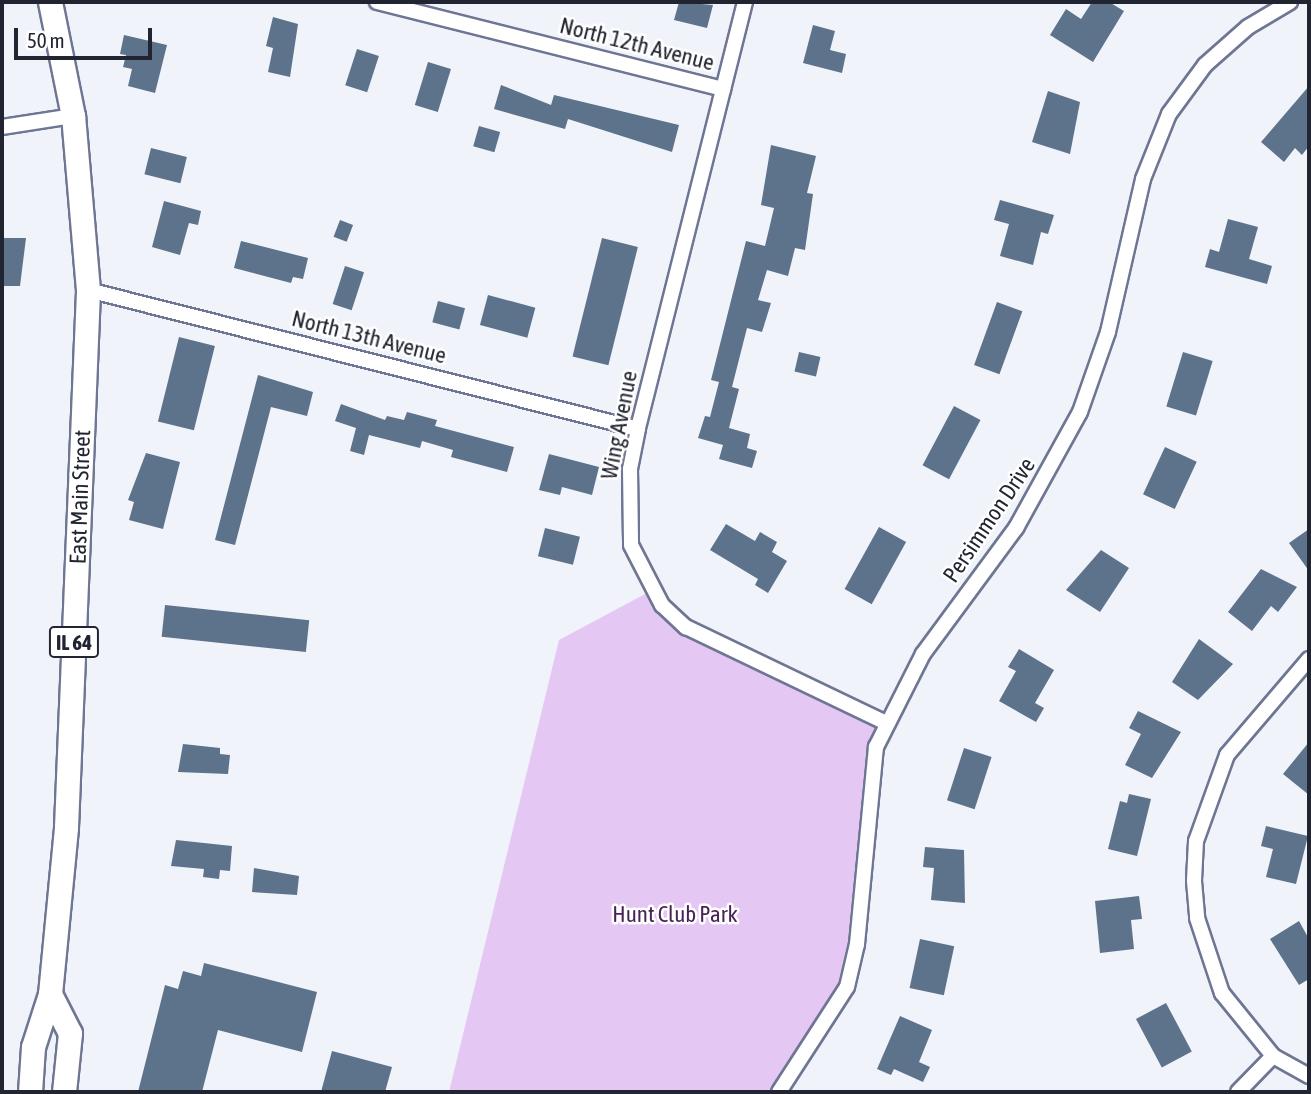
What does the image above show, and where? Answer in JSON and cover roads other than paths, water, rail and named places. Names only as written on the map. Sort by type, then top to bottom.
[{"type":"main road","name":"East Main Street","points":[[30,1092],[33,1047],[50,994],[68,791],[88,290],[73,116],[50,2]]},
{"type":"main road","points":[[50,994],[70,1033],[64,1092]]},
{"type":"street","name":"North 12th Avenue","points":[[377,2],[723,89]]},
{"type":"street","name":"Wing Avenue","points":[[745,2],[638,429],[630,469],[631,545],[662,605],[711,643],[886,723]]},
{"type":"street","name":"Persimmon Drive","points":[[779,1092],[847,987],[857,944],[876,747],[923,654],[1035,498],[1080,412],[1108,332],[1143,179],[1169,114],[1205,65],[1248,27],[1290,2]]},
{"type":"street","points":[[2,127],[73,116]]},
{"type":"street","name":"North 13th Avenue","points":[[88,290],[638,429]]},
{"type":"street","points":[[1309,659],[1227,755],[1196,841],[1197,918],[1207,956],[1222,993],[1273,1056],[1309,1076]]},
{"type":"street","points":[[1238,1092],[1273,1056]]},
{"type":"park label","name":"Hunt Club Park","points":[[675,914]]}]
